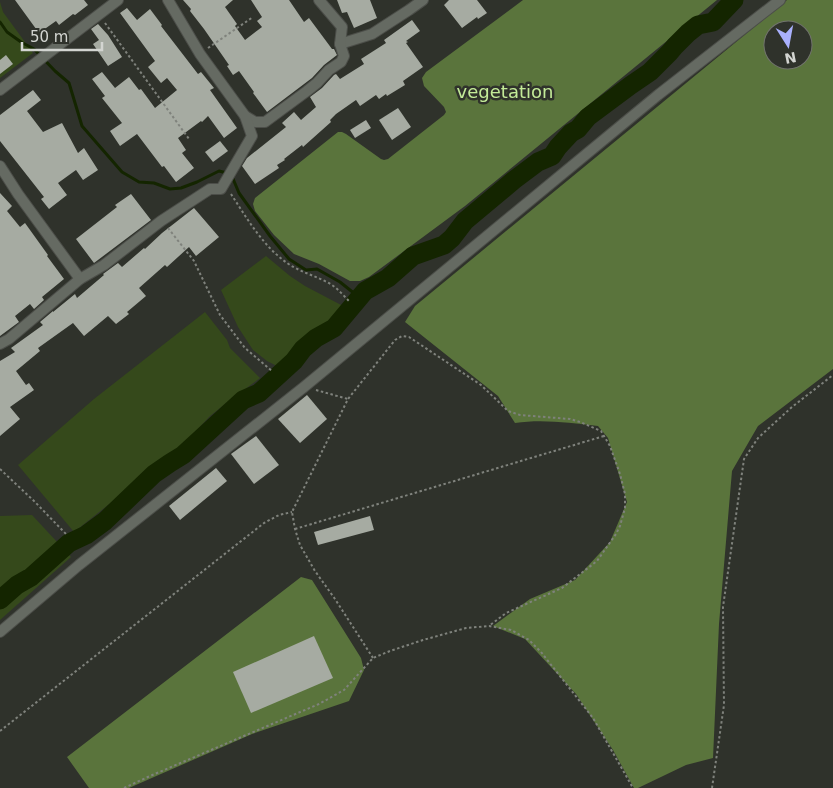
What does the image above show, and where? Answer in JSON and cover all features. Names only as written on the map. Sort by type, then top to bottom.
[{"type":"street","points":[[0,344],[9,339],[80,279],[104,265],[161,221],[210,189],[222,188],[252,136],[245,116],[200,54],[168,0]]},
{"type":"street","points":[[245,116],[255,122],[265,122],[307,91],[328,70],[340,62],[344,56],[340,44],[342,27],[319,0]]},
{"type":"street","points":[[340,44],[372,34],[423,0]]},
{"type":"street","points":[[0,632],[79,565],[304,387],[658,95],[780,0]]},
{"type":"street","points":[[0,90],[99,15],[112,2]]},
{"type":"street","points":[[0,166],[80,279]]},
{"type":"path","points":[[99,15],[189,139]]},
{"type":"path","points":[[200,54],[253,17]]},
{"type":"path","points":[[222,188],[229,192],[262,240],[278,255],[292,266],[333,286],[349,301]]},
{"type":"path","points":[[161,221],[194,261],[220,315],[245,348],[272,371]]},
{"type":"path","points":[[373,658],[315,571],[300,545],[292,512],[348,399],[395,340],[402,336],[409,337],[464,373],[486,390],[508,411],[520,415],[554,417],[580,422],[601,431],[610,446],[620,474],[625,494],[625,508],[620,526],[597,562],[562,588],[506,612],[489,626]]},
{"type":"path","points":[[712,788],[724,706],[723,606],[744,459],[758,438],[792,407],[833,376]]},
{"type":"path","points":[[304,387],[348,399]]},
{"type":"path","points":[[295,529],[604,436]]},
{"type":"path","points":[[0,469],[66,534]]},
{"type":"path","points":[[0,731],[264,523],[279,515],[292,512]]},
{"type":"path","points":[[124,788],[319,704],[344,690],[373,658],[442,634],[466,628],[489,626],[511,630],[529,640],[541,652],[592,718],[634,788]]},
{"type":"green space","name":"vegetation","points":[[523,0],[717,0],[465,206],[369,277],[360,281],[350,281],[319,264],[294,254],[274,235],[255,211],[253,204],[255,198],[338,132],[346,134],[381,159],[388,159],[446,112],[444,107],[424,86],[422,78],[426,72]]},
{"type":"green space","points":[[787,0],[833,0],[833,369],[758,426],[732,471],[719,624],[713,758],[686,765],[638,788],[634,788],[613,750],[576,694],[525,639],[493,626],[530,599],[575,580],[610,542],[627,502],[608,438],[598,426],[546,421],[515,423],[498,396],[405,322],[415,306]]},
{"type":"green space","points":[[0,2],[3,12],[33,53],[0,78]]},
{"type":"green space","points":[[266,256],[305,286],[343,306],[327,332],[279,367],[267,361],[253,350],[238,327],[221,290]]},
{"type":"green space","points":[[205,312],[227,340],[230,348],[260,378],[210,416],[181,447],[74,532],[18,465],[94,399]]},
{"type":"green space","points":[[32,515],[71,557],[0,620],[0,516]]},
{"type":"green space","points":[[301,577],[312,580],[361,658],[364,670],[349,701],[252,734],[129,788],[89,788],[67,757]]},
{"type":"building","points":[[15,0],[84,0],[88,5],[59,25],[56,21],[39,33]]},
{"type":"building","points":[[183,0],[233,0],[225,7],[245,40],[262,27],[257,21],[262,17],[251,0],[289,0],[304,22],[309,18],[337,55],[312,78],[267,112],[239,71],[233,75],[227,66],[229,65]]},
{"type":"building","points":[[337,0],[370,0],[377,18],[354,28],[347,12],[342,13]]},
{"type":"building","points":[[449,0],[477,0],[487,13],[478,19],[477,17],[462,28],[444,5]]},
{"type":"building","points":[[127,8],[137,20],[150,9],[198,74],[201,72],[214,88],[210,90],[237,128],[224,138],[208,116],[178,138],[186,150],[182,153],[194,168],[176,182],[137,134],[120,146],[110,131],[122,123],[102,98],[105,96],[92,79],[102,72],[115,88],[129,77],[155,108],[177,90],[167,78],[161,83],[148,67],[155,61],[120,13]]},
{"type":"building","points":[[412,20],[420,31],[406,41],[408,42],[406,43],[423,67],[403,81],[405,85],[387,96],[386,94],[379,99],[376,95],[360,106],[356,100],[336,114],[330,120],[331,122],[303,147],[302,145],[277,165],[279,168],[255,184],[242,166],[247,158],[286,127],[282,123],[294,112],[301,120],[316,107],[310,97],[334,75],[336,74],[340,79],[364,64],[361,59],[386,43],[384,40]]},
{"type":"building","points":[[98,24],[108,35],[122,57],[108,66],[93,44],[99,40],[91,29]]},
{"type":"building","points":[[6,55],[13,64],[0,74],[0,60]]},
{"type":"building","points":[[33,90],[41,100],[27,111],[43,132],[62,123],[78,153],[84,148],[98,170],[83,180],[76,170],[58,183],[67,195],[49,209],[41,199],[44,197],[0,141],[0,115]]},
{"type":"building","points":[[398,108],[411,127],[392,140],[379,120]]},
{"type":"building","points":[[366,120],[371,128],[355,138],[350,130]]},
{"type":"building","points":[[220,141],[228,151],[213,162],[205,152]]},
{"type":"building","points":[[0,193],[12,206],[7,211],[20,227],[25,223],[64,279],[42,297],[44,300],[34,309],[30,304],[15,316],[19,322],[0,336]]},
{"type":"building","points":[[131,194],[151,220],[94,263],[76,239],[117,207],[115,205]]},
{"type":"building","points":[[194,208],[219,237],[196,256],[189,247],[167,267],[165,265],[139,288],[146,296],[127,312],[129,314],[116,324],[108,316],[84,336],[73,323],[38,348],[40,351],[16,371],[26,385],[29,383],[34,390],[10,407],[20,419],[0,436],[0,361],[15,352],[11,348],[43,325],[40,322],[75,294],[77,298],[118,263],[122,267]]},
{"type":"building","points":[[307,395],[327,419],[300,443],[278,419]]},
{"type":"building","points":[[256,436],[279,465],[254,484],[231,454]]},
{"type":"building","points":[[216,468],[227,481],[180,520],[169,506]]},
{"type":"building","points":[[370,516],[374,530],[318,545],[314,532]]},
{"type":"building","points":[[314,636],[333,678],[251,713],[233,672]]},
{"type":"waterway","points":[[0,600],[17,585],[31,577],[69,543],[86,535],[105,521],[154,474],[183,455],[243,400],[259,393],[294,361],[303,349],[316,338],[334,328],[365,291],[388,278],[413,256],[444,245],[465,221],[514,180],[538,162],[552,156],[558,147],[588,117],[650,72],[698,25],[713,22],[734,0]]},
{"type":"waterway","points":[[0,22],[7,32],[34,49],[69,83],[82,126],[122,172],[139,182],[154,183],[170,189],[181,188],[219,171],[231,174],[239,193],[289,259],[306,270],[317,269],[340,282],[360,298]]}]
